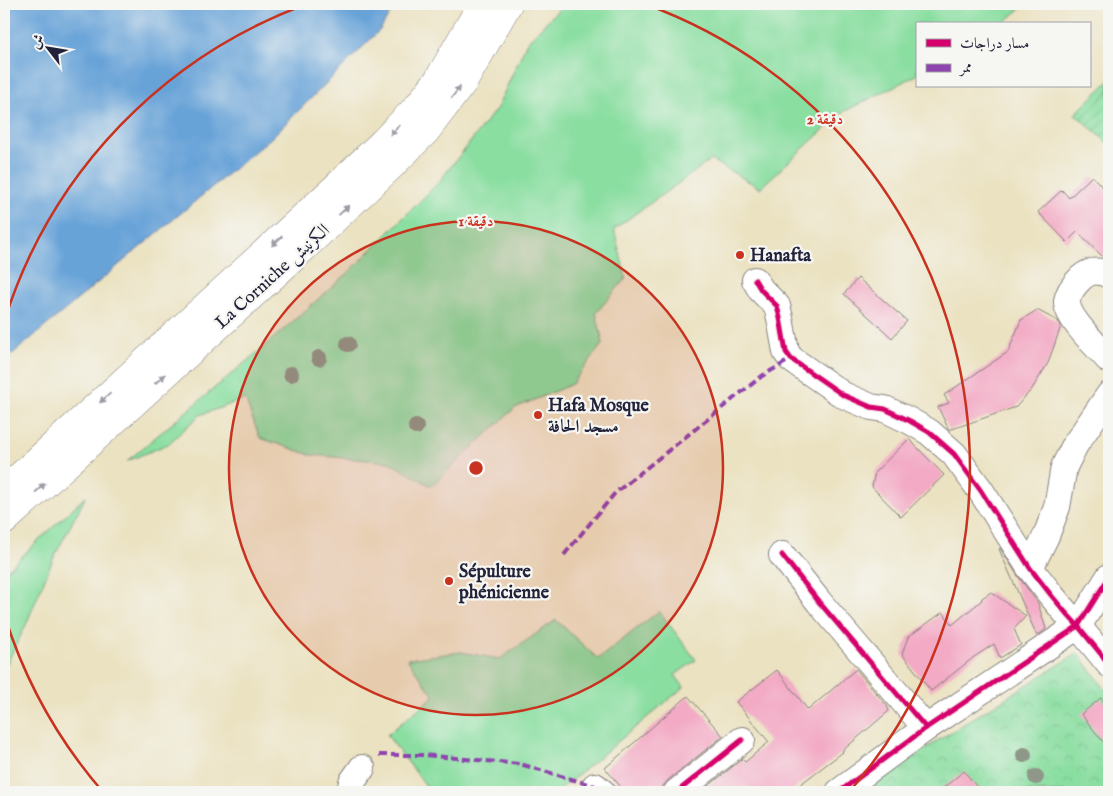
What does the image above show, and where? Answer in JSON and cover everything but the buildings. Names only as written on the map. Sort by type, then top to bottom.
[{"type":"main road","name":"La Corniche الكرنيش","points":[[4,491],[383,142],[417,107],[438,80],[482,4]]},
{"type":"main road","name":"La Corniche الكرنيش","points":[[4,521],[286,264],[426,131],[464,81],[508,4]]},
{"type":"street","points":[[1109,275],[1094,271],[1085,275],[1070,292],[1067,301],[1070,313],[1076,323],[1109,360]]},
{"type":"street","points":[[755,280],[761,290],[777,306],[786,352],[791,359],[842,395],[871,407],[885,410],[929,432],[954,454],[981,491],[1030,568],[1107,660]]},
{"type":"street","points":[[1030,568],[1046,536],[1056,507],[1064,467],[1089,422],[1109,395]]},
{"type":"street","points":[[782,555],[819,602],[926,728]]},
{"type":"street","points":[[839,792],[926,728],[1078,626],[1109,578]]},
{"type":"street","points":[[677,792],[742,740]]},
{"type":"street","points":[[350,792],[352,782],[362,768]]},
{"type":"green space","points":[[564,4],[1026,4],[1004,22],[916,22],[916,76],[843,112],[760,188],[711,160],[614,229],[626,278],[596,313],[603,343],[572,384],[515,408],[431,486],[389,462],[311,455],[260,438],[245,399],[200,415],[168,444],[127,461],[259,351],[347,274],[438,183],[497,108],[527,42]]},
{"type":"green space","points":[[1109,81],[1109,144],[1075,114]]},
{"type":"green space","points":[[86,496],[53,559],[25,627],[4,669],[4,573]]},
{"type":"green space","points":[[659,611],[696,660],[675,675],[684,687],[557,792],[431,792],[387,735],[434,696],[407,659],[461,652],[500,659],[556,620],[598,659]]},
{"type":"green space","points":[[1078,653],[1109,694],[1109,792],[865,792],[935,742]]},
{"type":"water","points":[[4,4],[396,4],[380,30],[272,137],[4,361]]},
{"type":"marked path","points":[[564,555],[615,493],[762,376],[791,359]]},
{"type":"marked path","points":[[379,755],[423,755],[520,764],[595,786],[602,792]]},
{"type":"cycle path","points":[[755,280],[761,290],[777,306],[786,352],[791,359],[843,395],[871,407],[885,409],[929,432],[954,454],[981,491],[1030,568],[1109,664]]},
{"type":"cycle path","points":[[782,555],[819,602],[926,728]]},
{"type":"cycle path","points":[[839,792],[926,728],[1078,626],[1109,577]]},
{"type":"cycle path","points":[[677,792],[742,740]]},
{"type":"place","name":"Hanafta","points":[[740,255]]},
{"type":"place","name":"Hafa Mosque مسجد الحافة","points":[[538,415]]},
{"type":"place","name":"Sépulture phénicienne","points":[[449,581]]}]
